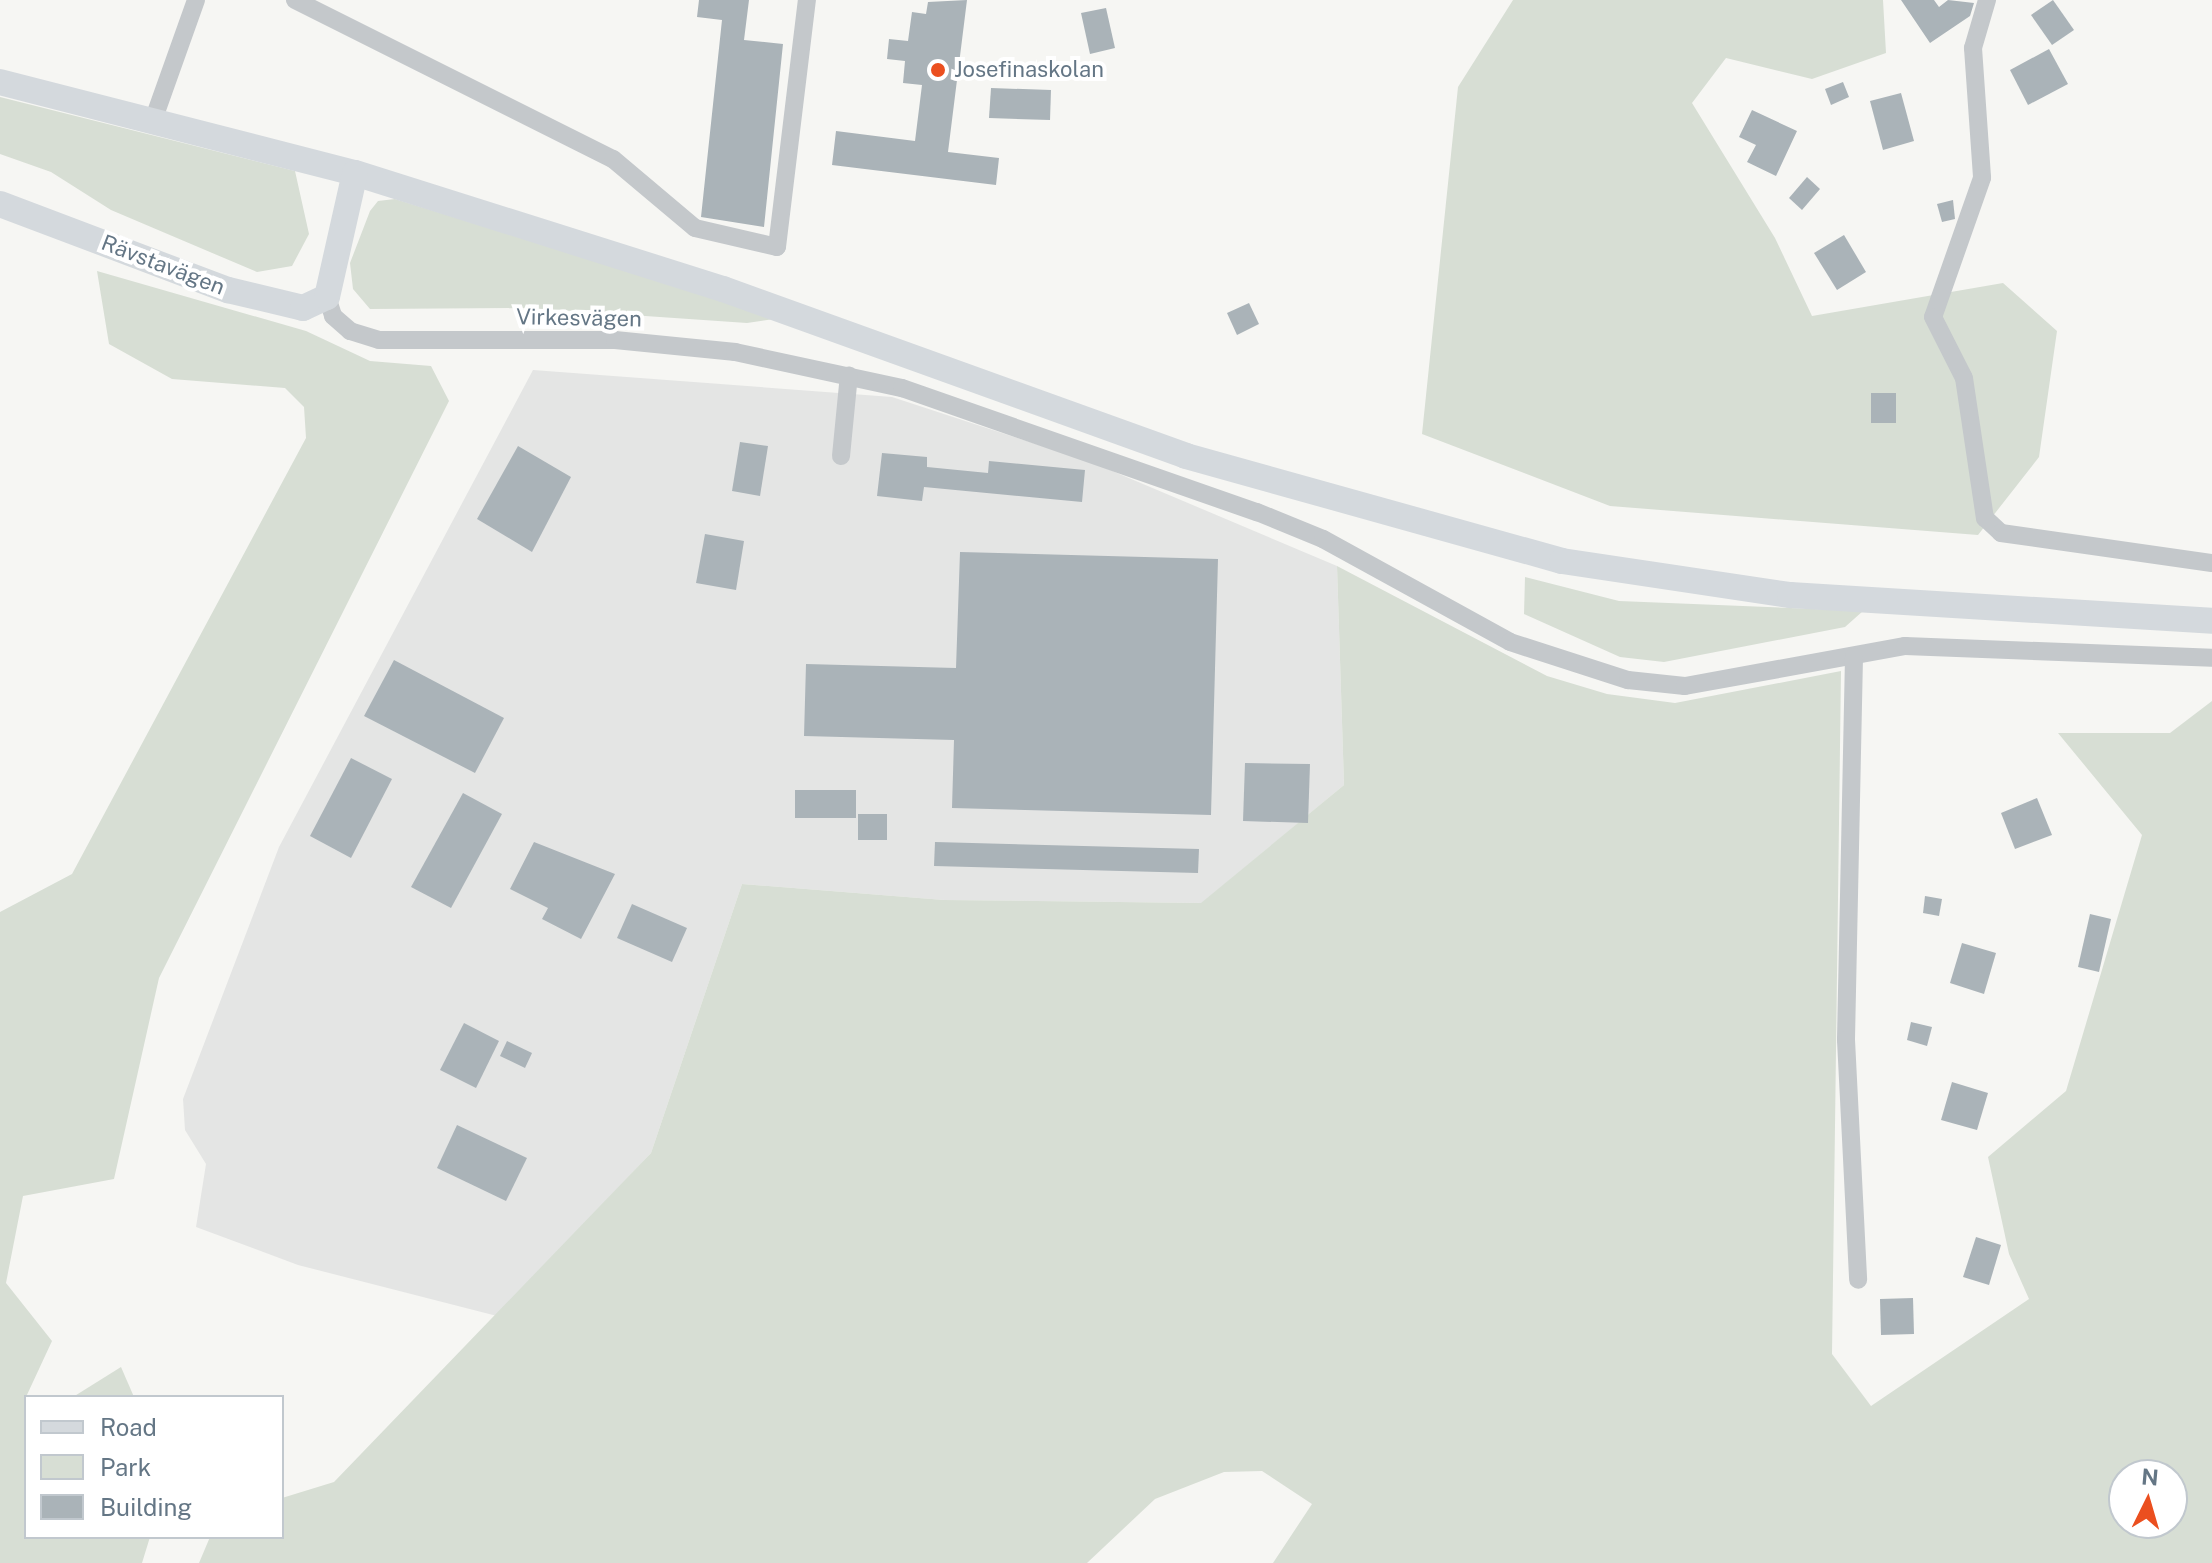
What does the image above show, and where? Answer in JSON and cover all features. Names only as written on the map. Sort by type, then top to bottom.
[{"type":"main road","points":[[0,82],[154,118],[355,173],[723,289],[1186,456],[1562,561],[1790,595],[2212,621]]},
{"type":"main road","points":[[327,297],[355,173]]},
{"type":"main road","name":"Rävstavägen","points":[[0,204],[228,290],[303,308],[327,297]]},
{"type":"street","points":[[154,118],[196,0]]},
{"type":"street","points":[[295,0],[613,159],[695,228],[777,247],[807,0]]},
{"type":"street","points":[[1987,0],[1973,48],[1982,178],[1933,317],[1964,378],[1985,518],[2001,533],[2212,563]]},
{"type":"street","name":"Virkesvägen","points":[[327,297],[333,316],[350,331],[379,340],[615,340],[735,352],[849,375],[1257,512],[1323,539],[1510,642],[1577,669],[1685,686],[1921,646],[2212,658]]},
{"type":"street","points":[[841,456],[849,375]]},
{"type":"street","points":[[1854,657],[1846,1040],[1858,1280]]},
{"type":"shaded area","points":[[533,370],[892,397],[1091,462],[1337,566],[1344,785],[1202,903],[944,900],[742,884],[651,1153],[497,1316],[298,1265],[196,1227],[206,1164],[185,1130],[183,1099],[279,847]]},
{"type":"green space","points":[[1513,0],[1883,0],[1886,53],[1812,79],[1726,58],[1692,103],[1775,238],[1812,316],[2003,283],[2057,331],[2039,457],[1978,535],[1610,506],[1422,434],[1458,87]]},
{"type":"green space","points":[[0,97],[295,171],[309,234],[292,266],[257,272],[111,210],[51,172],[0,154]]},
{"type":"green space","points":[[395,199],[781,318],[747,323],[529,308],[370,309],[353,289],[350,263],[370,211],[378,201]]},
{"type":"green space","points":[[97,271],[306,331],[370,361],[431,366],[449,401],[159,978],[114,1179],[23,1196],[6,1283],[52,1341],[27,1395],[24,1395],[24,1539],[149,1539],[142,1563],[0,1563],[0,912],[72,874],[306,438],[304,407],[285,388],[172,379],[109,344]]},
{"type":"green space","points":[[1337,566],[1547,676],[1607,694],[1675,703],[1841,671],[1832,1354],[1871,1406],[2029,1299],[2009,1254],[1988,1157],[2066,1091],[2142,835],[2058,733],[2170,733],[2212,701],[2212,1563],[1273,1563],[1312,1504],[1262,1471],[1224,1472],[1155,1499],[1087,1563],[199,1563],[209,1539],[284,1539],[284,1497],[334,1482],[651,1153],[742,884],[944,900],[1201,903],[1344,785]]},
{"type":"green space","points":[[1525,577],[1619,601],[1863,611],[1845,627],[1664,662],[1620,657],[1524,614]]},
{"type":"green space","points":[[121,1367],[133,1395],[76,1395]]},
{"type":"building","points":[[699,0],[749,0],[744,40],[783,44],[764,227],[701,217],[722,20],[697,17]]},
{"type":"building","points":[[967,0],[948,152],[999,158],[996,185],[832,165],[836,131],[915,141],[922,85],[903,83],[905,61],[887,59],[889,39],[908,41],[912,12],[926,14],[928,2]]},
{"type":"building","points":[[1901,0],[1934,0],[1939,7],[1948,0],[1974,3],[1970,16],[1930,43]]},
{"type":"building","points":[[2053,0],[2074,30],[2052,45],[2031,15]]},
{"type":"building","points":[[1106,8],[1115,48],[1090,54],[1081,13]]},
{"type":"building","points":[[2049,49],[2068,84],[2028,105],[2010,70]]},
{"type":"building","points":[[1843,82],[1849,97],[1831,105],[1825,89]]},
{"type":"building","points":[[991,88],[1051,90],[1050,120],[989,118]]},
{"type":"building","points":[[1901,93],[1914,141],[1883,150],[1870,101]]},
{"type":"building","points":[[1752,110],[1797,131],[1776,176],[1747,162],[1756,145],[1739,137]]},
{"type":"building","points":[[1807,177],[1820,189],[1802,210],[1789,198]]},
{"type":"building","points":[[1953,200],[1955,219],[1942,222],[1937,204]]},
{"type":"building","points":[[1844,235],[1866,272],[1837,290],[1814,253]]},
{"type":"building","points":[[1249,303],[1259,324],[1237,335],[1227,313]]},
{"type":"building","points":[[1871,393],[1896,393],[1896,423],[1871,423]]},
{"type":"building","points":[[740,442],[768,446],[760,496],[732,491]]},
{"type":"building","points":[[518,446],[571,477],[532,552],[477,519]]},
{"type":"building","points":[[882,453],[927,457],[927,467],[988,473],[989,461],[1085,470],[1082,502],[924,487],[922,501],[877,496]]},
{"type":"building","points":[[705,534],[744,541],[736,590],[696,583]]},
{"type":"building","points":[[960,552],[1218,559],[1211,815],[952,808],[954,740],[804,736],[806,664],[956,668]]},
{"type":"building","points":[[394,660],[504,718],[475,773],[364,716]]},
{"type":"building","points":[[351,758],[392,779],[351,858],[310,836]]},
{"type":"building","points":[[1245,763],[1310,764],[1308,823],[1243,821]]},
{"type":"building","points":[[795,790],[856,790],[856,818],[795,818]]},
{"type":"building","points":[[463,793],[502,814],[451,908],[411,887]]},
{"type":"building","points":[[2037,798],[2052,835],[2015,849],[2001,813]]},
{"type":"building","points":[[858,814],[887,814],[887,840],[858,840]]},
{"type":"building","points":[[534,842],[615,874],[581,939],[542,919],[548,908],[510,889]]},
{"type":"building","points":[[935,842],[1199,849],[1198,873],[934,866]]},
{"type":"building","points":[[1925,896],[1942,899],[1939,916],[1923,913]]},
{"type":"building","points":[[632,904],[687,928],[672,962],[617,938]]},
{"type":"building","points":[[2090,914],[2111,919],[2099,972],[2078,967]]},
{"type":"building","points":[[1962,943],[1996,953],[1984,994],[1950,983]]},
{"type":"building","points":[[1911,1022],[1932,1027],[1927,1046],[1907,1040]]},
{"type":"building","points":[[464,1023],[499,1041],[476,1088],[440,1070]]},
{"type":"building","points":[[507,1041],[532,1053],[525,1068],[500,1056]]},
{"type":"building","points":[[1952,1082],[1988,1093],[1977,1130],[1941,1120]]},
{"type":"building","points":[[457,1125],[527,1158],[506,1201],[437,1168]]},
{"type":"building","points":[[1976,1237],[2001,1245],[1989,1285],[1963,1277]]},
{"type":"building","points":[[1913,1298],[1914,1334],[1881,1335],[1880,1299]]},
{"type":"place","name":"Josefinaskolan","points":[[938,70]]}]
